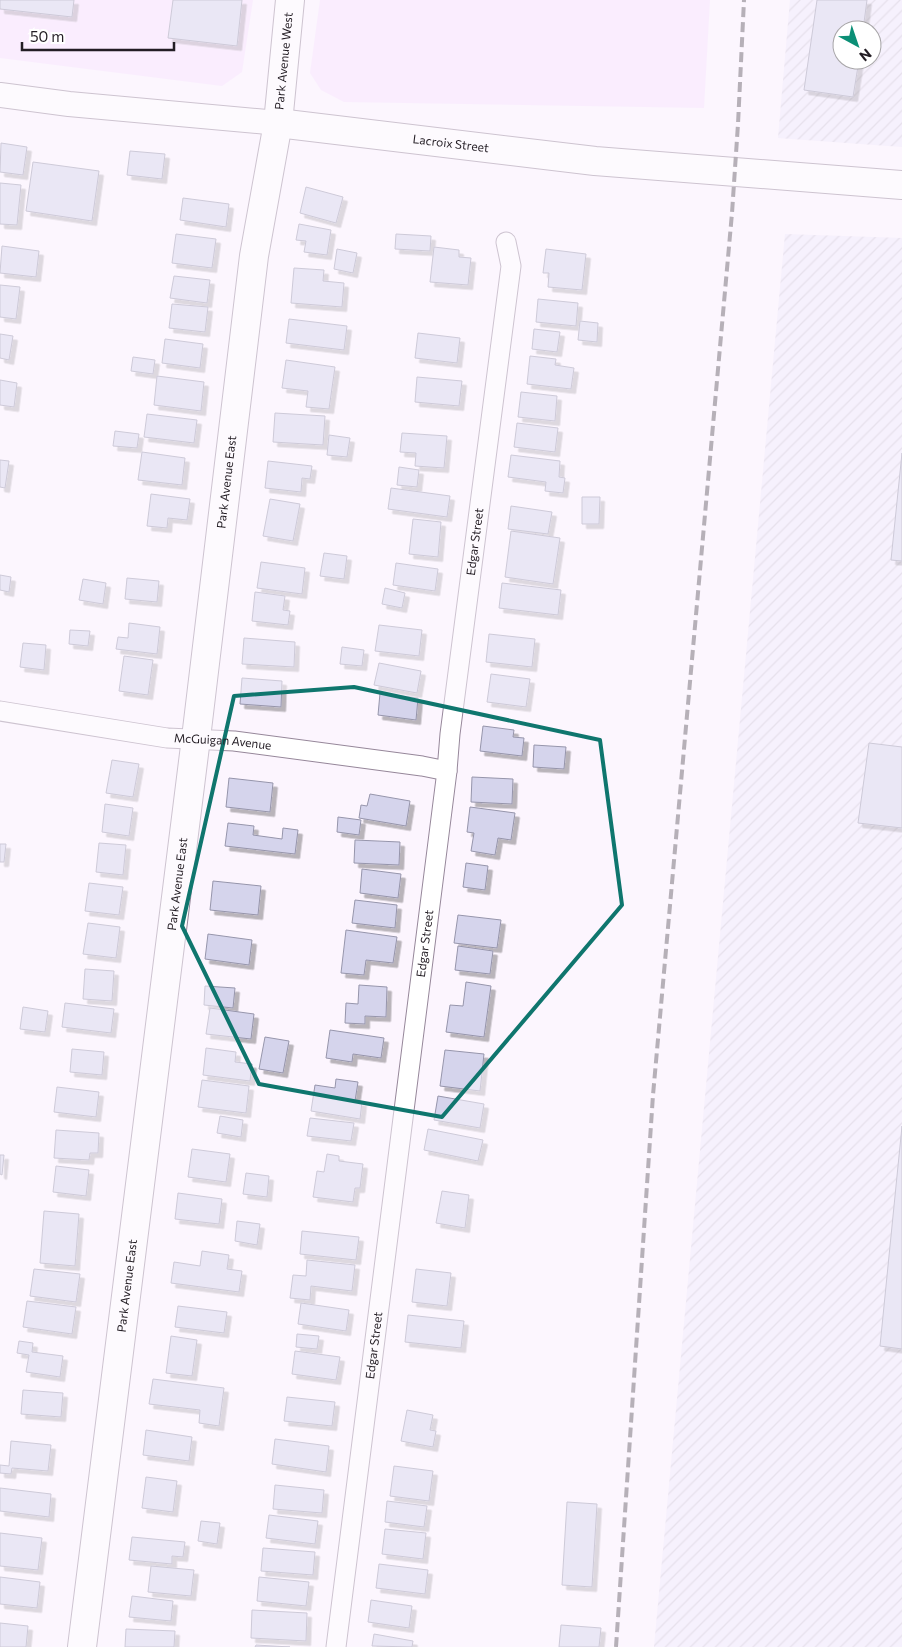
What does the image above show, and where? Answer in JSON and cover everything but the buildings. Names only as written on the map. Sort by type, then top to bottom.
[{"type":"main road","name":"Park Avenue West","points":[[278,122],[290,0]]},
{"type":"main road","name":"Lacroix Street","points":[[278,122],[596,161],[902,185]]},
{"type":"main road","name":"Park Avenue East","points":[[82,1647],[196,738],[254,256],[278,122]]},
{"type":"street","name":"Lacroix Street","points":[[0,95],[69,104],[278,122]]},
{"type":"street","name":"Edgar Street","points":[[336,1647],[447,771],[450,734],[511,266],[506,242]]},
{"type":"street","name":"McGuigan Avenue","points":[[0,711],[167,738],[196,738],[254,743],[447,771]]},
{"type":"highlighted area","points":[[354,687],[600,740],[622,905],[442,1117],[259,1084],[182,926],[234,696]]},
{"type":"shaded area","points":[[0,0],[253,0],[242,72],[222,86],[0,58]]},
{"type":"shaded area","points":[[320,0],[710,0],[704,108],[344,102],[321,90],[310,73]]},
{"type":"shaded area","points":[[790,0],[902,0],[902,147],[778,138]]},
{"type":"shaded area","points":[[785,234],[902,238],[902,1647],[654,1647]]},
{"type":"railway","points":[[616,1647],[653,1095],[732,213],[744,0]]}]
